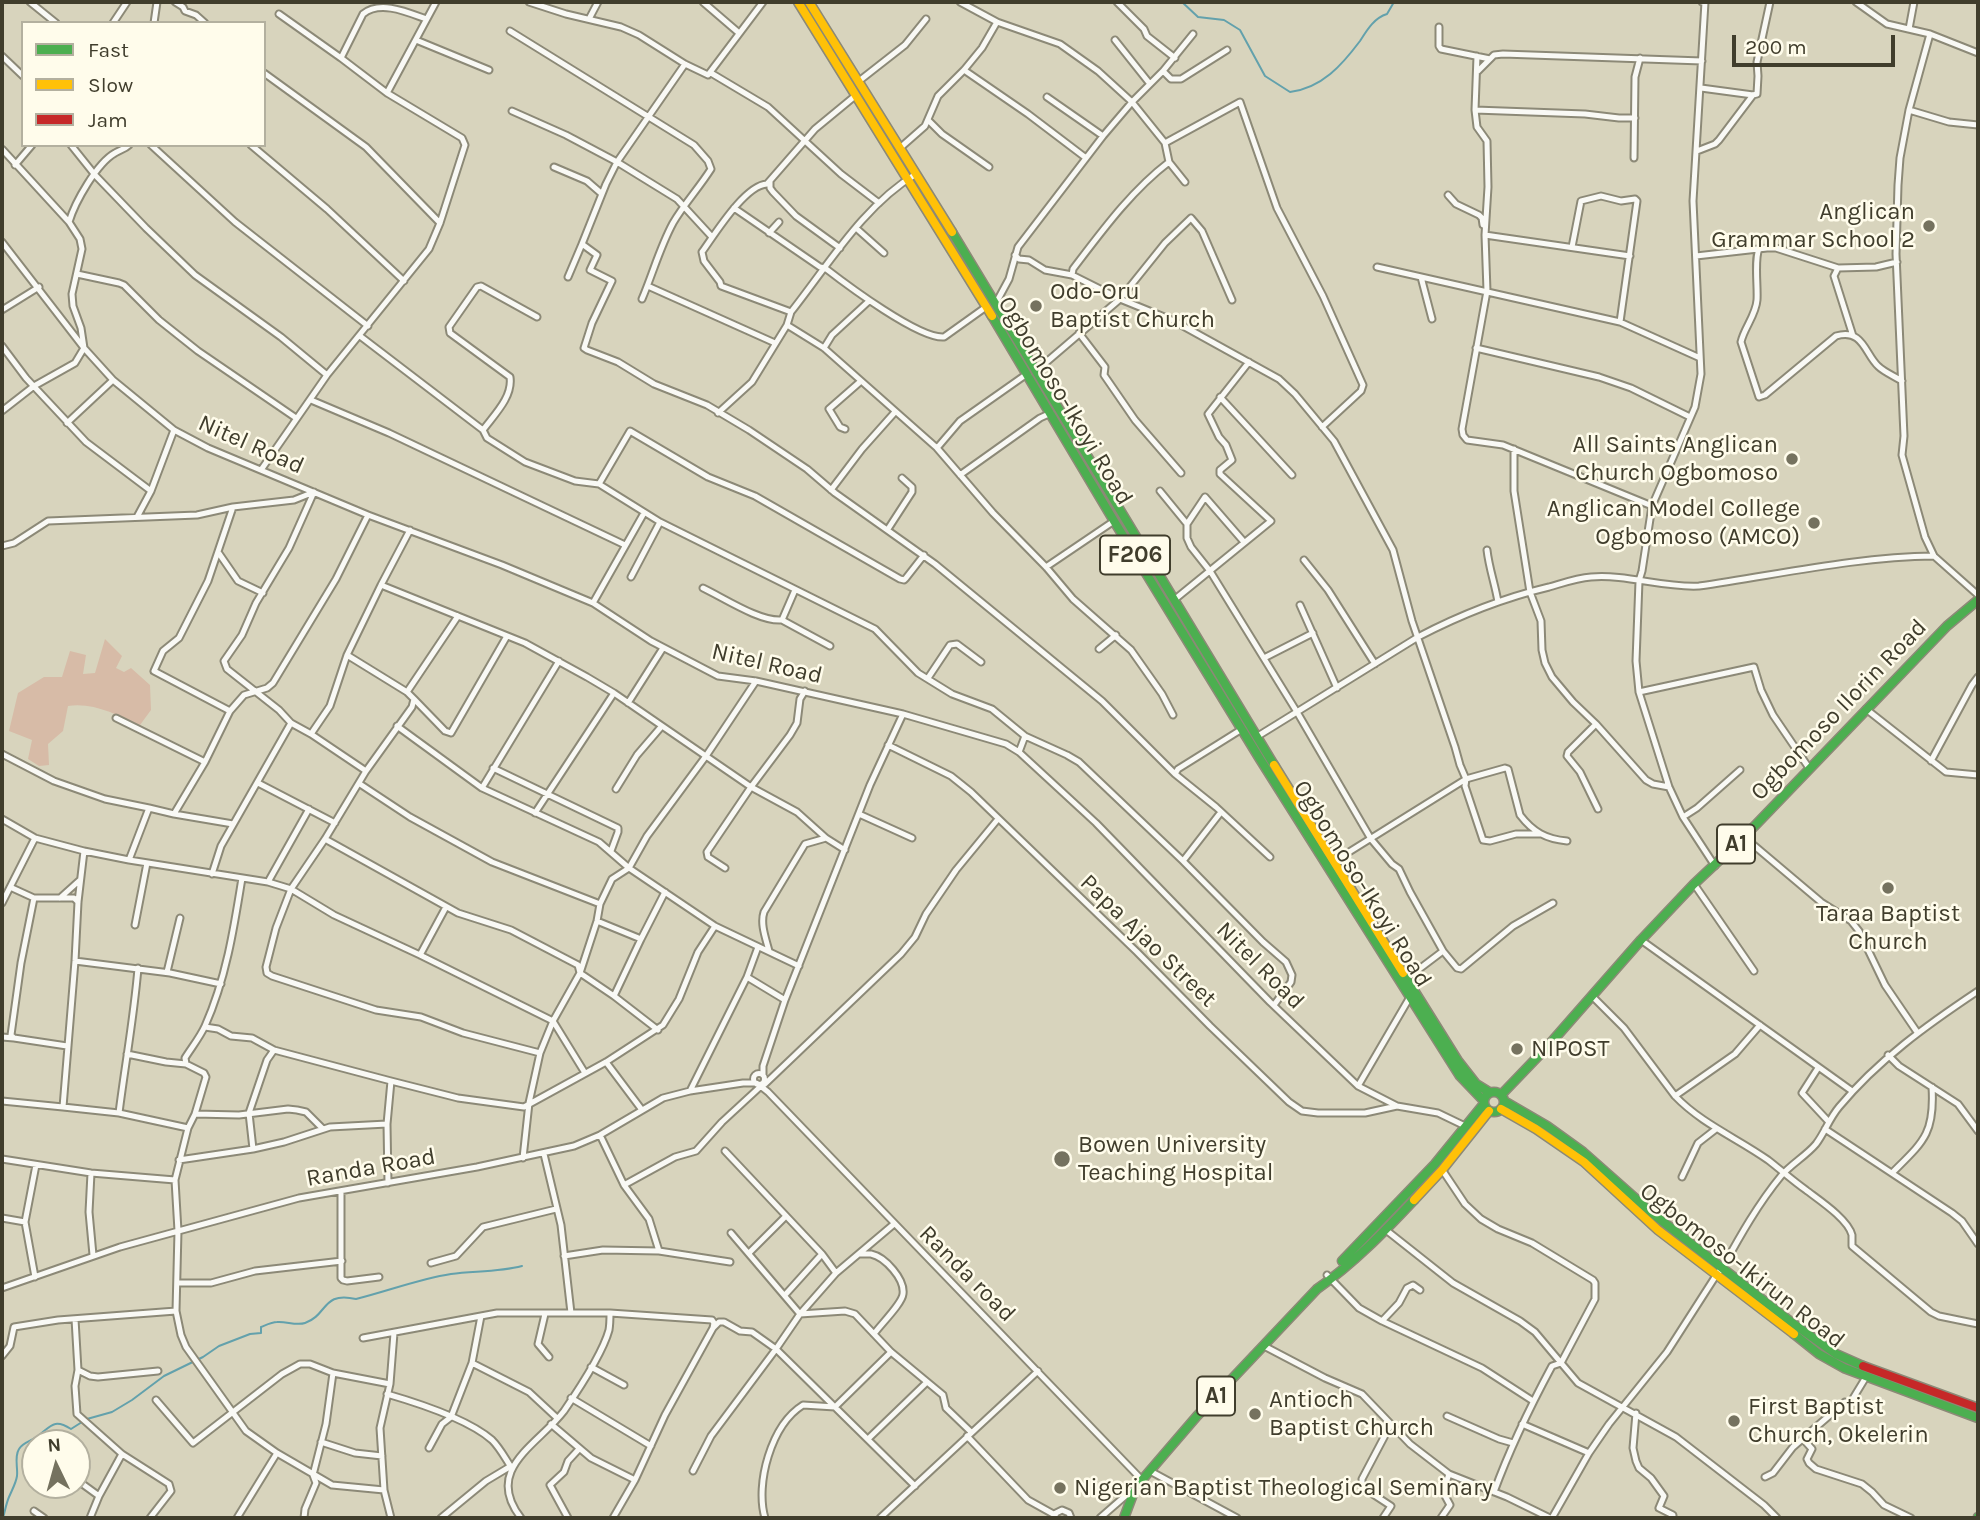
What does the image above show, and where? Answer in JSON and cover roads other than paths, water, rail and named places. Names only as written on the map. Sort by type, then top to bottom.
[{"type":"main road","name":"Ogbomoso-Ikoyi Road","points":[[798,2],[986,307],[1032,374],[1258,736],[1294,805],[1410,997],[1460,1076],[1485,1106]]},
{"type":"main road","name":"Ogbomoso-Ikoyi Road","points":[[809,2],[996,303],[1051,413],[1242,729],[1333,862],[1469,1077],[1489,1092]]},
{"type":"main road","name":"Ogbomoso Ilorin Road","points":[[1502,1102],[1641,940],[1694,884],[1744,837],[1947,625],[1975,602]]},
{"type":"main road","name":"Ogbomoso-Ikirun Road","points":[[1489,1092],[1497,1092],[1502,1102],[1584,1162],[1658,1230],[1720,1270],[1836,1354],[1978,1408]]},
{"type":"main road","name":"A1","points":[[1327,1279],[1386,1230],[1442,1170],[1485,1106],[1489,1092]]},
{"type":"main road","points":[[1485,1106],[1495,1112],[1502,1102]]},
{"type":"main road","name":"A1","points":[[1124,1518],[1140,1482],[1197,1416],[1390,1213],[1485,1106]]},
{"type":"main road","name":"Ogbomoso-Ikirun Road","points":[[1720,1270],[1819,1354],[1866,1377],[1978,1418]]},
{"type":"street","points":[[30,2],[54,21]]},
{"type":"street","points":[[154,21],[157,2]]},
{"type":"street","points":[[175,2],[183,7],[185,12],[196,15],[203,21]]},
{"type":"street","points":[[387,93],[436,2]]},
{"type":"street","points":[[529,2],[566,15],[616,25],[639,34],[685,64],[706,74],[711,73],[768,107],[803,142],[879,203]]},
{"type":"street","points":[[589,19],[598,2]]},
{"type":"street","points":[[704,2],[739,33]]},
{"type":"street","points":[[711,73],[763,2]]},
{"type":"street","points":[[960,2],[997,22],[1060,44],[1098,71],[1132,102],[1165,142],[1169,162],[1185,182]]},
{"type":"street","points":[[1117,2],[1144,29],[1147,36],[1175,58]]},
{"type":"street","points":[[1702,2],[1705,2],[1693,201],[1701,374],[1695,407],[1652,506],[1639,581],[1636,661],[1639,692],[1670,787],[1683,817],[1715,866]]},
{"type":"street","points":[[1697,151],[1720,140],[1758,90],[1757,62],[1770,2]]},
{"type":"street","points":[[1856,2],[1887,24],[1930,34],[1978,53]]},
{"type":"street","points":[[1909,29],[1914,2]]},
{"type":"street","points":[[114,21],[125,3]]},
{"type":"street","points":[[341,58],[366,5],[391,5],[426,19]]},
{"type":"street","points":[[261,470],[327,375],[429,249],[465,148],[464,140],[387,93],[279,14]]},
{"type":"street","points":[[859,80],[905,44],[926,19]]},
{"type":"street","points":[[900,149],[929,121],[938,96],[964,71],[997,22]]},
{"type":"street","points":[[1439,27],[1441,49],[1490,59]]},
{"type":"street","points":[[510,32],[648,115],[694,145],[708,161],[711,169],[684,205],[660,248],[642,299]]},
{"type":"street","points":[[996,303],[1013,269],[1018,247],[1103,136],[1175,58],[1192,34]]},
{"type":"street","points":[[1930,34],[1909,110],[1898,185],[1897,262],[1904,436],[1902,455],[1924,534],[1934,556],[1978,595]]},
{"type":"street","points":[[416,40],[489,71]]},
{"type":"street","points":[[1115,40],[1150,84]]},
{"type":"street","points":[[1163,71],[1171,79],[1181,79],[1227,50]]},
{"type":"street","points":[[1477,72],[1494,55],[1503,54],[1702,61]]},
{"type":"street","points":[[2,56],[21,74]]},
{"type":"street","points":[[1477,56],[1476,127],[1487,141],[1487,291],[1463,435],[1467,440],[1514,449],[1652,506]]},
{"type":"street","points":[[1634,158],[1635,77],[1640,58]]},
{"type":"street","points":[[568,277],[617,162],[685,64]]},
{"type":"street","points":[[964,71],[1028,114],[1086,158]]},
{"type":"street","points":[[266,74],[366,147],[440,223]]},
{"type":"street","points":[[1700,88],[1753,95]]},
{"type":"street","points":[[791,312],[721,286],[702,252],[734,208],[756,187],[767,184],[815,129],[855,96]]},
{"type":"street","points":[[1047,97],[1103,136]]},
{"type":"street","points":[[1165,142],[1240,102],[1277,208],[1324,296],[1363,385],[1361,391],[1322,427]]},
{"type":"street","points":[[1475,110],[1635,118]]},
{"type":"street","points":[[1909,110],[1949,122],[1978,124]]},
{"type":"street","points":[[512,111],[617,162],[677,199],[712,237]]},
{"type":"street","points":[[929,121],[942,134],[989,167]]},
{"type":"street","points":[[16,165],[30,147]]},
{"type":"street","points":[[73,147],[94,175],[195,275],[281,337],[327,375]]},
{"type":"street","points":[[69,222],[73,209],[94,175],[114,153],[125,147]]},
{"type":"street","points":[[153,147],[235,222],[368,326]]},
{"type":"street","points":[[253,147],[327,209],[404,281]]},
{"type":"street","points":[[2,149],[69,222],[80,239],[82,249],[72,294],[84,348],[75,363],[34,386],[2,411]]},
{"type":"street","points":[[1072,275],[1073,269],[1117,212],[1154,173],[1169,162]]},
{"type":"street","points":[[554,167],[587,181],[602,194]]},
{"type":"street","points":[[718,413],[752,382],[787,325],[791,312],[856,228],[879,203],[916,174]]},
{"type":"street","points":[[770,181],[773,192],[796,216],[840,248]]},
{"type":"street","points":[[1448,195],[1456,204],[1482,218],[1485,235]]},
{"type":"street","points":[[1572,247],[1581,201],[1596,196],[1621,201],[1636,199],[1620,322]]},
{"type":"street","points":[[734,208],[825,268],[869,301],[913,327],[941,338],[986,307]]},
{"type":"street","points":[[937,448],[960,421],[1024,376],[1032,374],[1120,299],[1165,243],[1191,218],[1202,231],[1232,300]]},
{"type":"street","points":[[769,233],[779,222]]},
{"type":"street","points":[[856,228],[884,253]]},
{"type":"street","points":[[1485,235],[1630,256]]},
{"type":"street","name":"Nitel Road","points":[[2,242],[84,348],[113,380],[174,430],[208,448],[368,515],[502,565],[593,603],[663,648],[718,676],[805,691],[903,714],[996,740],[1019,752],[1096,823],[1274,1005],[1358,1086],[1397,1107],[1438,1113],[1465,1126]]},
{"type":"street","points":[[582,244],[597,255],[590,270],[612,281],[592,323],[584,348],[618,362],[654,384],[707,405],[777,448],[831,490],[924,555],[1094,694],[1175,774],[1270,857]]},
{"type":"street","points":[[1696,256],[1776,248],[1838,268],[1876,267],[1897,262]]},
{"type":"street","points":[[1755,252],[1758,263],[1757,304],[1741,342],[1759,397],[1841,334],[1853,336],[1867,347],[1877,366],[1902,381]]},
{"type":"street","points":[[1015,255],[1019,259],[1030,260],[1045,270],[1072,275],[1120,299],[1174,321],[1279,379],[1295,394],[1334,441],[1393,550],[1483,840],[1490,841],[1516,834],[1540,834]]},
{"type":"street","points":[[1377,267],[1620,322],[1700,358]]},
{"type":"street","points":[[1838,268],[1834,276],[1853,336]]},
{"type":"street","points":[[77,274],[124,285],[159,320],[198,351],[296,418]]},
{"type":"street","points":[[1421,277],[1432,319]]},
{"type":"street","points":[[483,430],[508,396],[512,382],[510,376],[450,334],[449,327],[477,287],[481,286],[537,317]]},
{"type":"street","points":[[650,287],[775,343]]},
{"type":"street","points":[[2,310],[38,288]]},
{"type":"street","points":[[824,348],[832,335],[869,301]]},
{"type":"street","points":[[787,325],[824,348],[937,448],[1073,599],[1131,650],[1162,694],[1173,715]]},
{"type":"street","points":[[1079,333],[1105,367],[1104,375],[1135,420],[1181,473]]},
{"type":"street","points":[[360,336],[483,430],[487,438],[525,462],[575,481],[599,484],[660,522],[875,629],[918,673],[952,694],[992,709],[1025,737],[1079,762],[1263,942],[1286,961],[1291,970],[1291,982],[1274,1005]]},
{"type":"street","points":[[2,346],[67,424],[93,449],[151,492]]},
{"type":"street","points":[[1476,348],[1599,377],[1631,388],[1690,418]]},
{"type":"street","points":[[1174,600],[1271,522],[1220,474],[1220,470],[1232,460],[1208,414],[1248,362]]},
{"type":"street","points":[[67,424],[113,380]]},
{"type":"street","points":[[845,429],[840,427],[829,409],[862,381]]},
{"type":"street","points":[[1220,397],[1292,475]]},
{"type":"street","points":[[311,400],[388,433],[625,545]]},
{"type":"street","points":[[831,490],[895,412]]},
{"type":"street","points":[[960,475],[1051,413]]},
{"type":"street","points":[[137,517],[151,492],[174,430]]},
{"type":"street","points":[[599,484],[629,431],[708,477],[755,496],[900,579],[904,580],[924,555]]},
{"type":"street","points":[[1514,449],[1514,491],[1530,592],[1541,621],[1542,650],[1549,671],[1573,702],[1646,780],[1670,787]]},
{"type":"street","points":[[888,529],[912,492],[912,487],[902,478]]},
{"type":"street","points":[[1160,491],[1187,524]]},
{"type":"street","points":[[2,546],[14,543],[48,521],[197,515],[233,507],[294,500],[314,492]]},
{"type":"street","points":[[314,492],[289,548],[256,603],[242,635],[224,662],[227,668],[291,723],[366,771]]},
{"type":"street","points":[[1244,542],[1205,497],[1187,524],[1186,538],[1191,548],[1210,571],[1264,658],[1371,839],[1399,869],[1443,951],[1457,968],[1461,969],[1513,926],[1553,903]]},
{"type":"street","points":[[230,711],[154,671],[163,651],[179,638],[208,581],[233,507]]},
{"type":"street","points":[[593,603],[644,513]]},
{"type":"street","points":[[174,814],[205,762],[230,711],[244,695],[267,688],[273,683],[336,579],[368,515]]},
{"type":"street","points":[[1046,567],[1114,521]]},
{"type":"street","points":[[631,577],[660,522]]},
{"type":"street","points":[[311,734],[330,706],[348,655],[410,530]]},
{"type":"street","points":[[1487,550],[1498,602]]},
{"type":"street","points":[[218,552],[239,581],[263,593]]},
{"type":"street","points":[[1258,736],[1418,637],[1473,610],[1530,592],[1591,577],[1683,587],[1882,557],[1934,556]]},
{"type":"street","points":[[1304,560],[1328,590],[1376,664]]},
{"type":"street","points":[[381,585],[525,643],[614,693],[751,787],[797,812],[825,838],[845,850]]},
{"type":"street","points":[[703,588],[760,616],[782,620],[830,646]]},
{"type":"street","points":[[1968,588],[1975,602]]},
{"type":"street","points":[[782,620],[795,590]]},
{"type":"street","points":[[1300,605],[1337,688]]},
{"type":"street","points":[[407,692],[458,617]]},
{"type":"street","points":[[1264,658],[1312,633]]},
{"type":"street","points":[[1099,649],[1116,635]]},
{"type":"street","points":[[348,655],[407,692],[445,731],[451,733],[508,636]]},
{"type":"street","points":[[928,678],[950,645],[957,645],[981,662]]},
{"type":"street","points":[[628,703],[663,648]]},
{"type":"street","points":[[482,788],[559,662]]},
{"type":"street","points":[[1639,692],[1754,667],[1773,715],[1809,768]]},
{"type":"street","points":[[1931,761],[1978,677]]},
{"type":"street","points":[[523,1158],[529,1103],[540,1053],[552,1021],[580,973],[600,904],[612,879],[629,868],[647,836],[706,756],[756,681]]},
{"type":"street","points":[[725,867],[707,854],[751,787],[790,735],[797,723],[800,699],[805,691]]},
{"type":"street","points":[[535,813],[614,693]]},
{"type":"street","points":[[414,699],[412,707],[366,771],[291,889],[276,928],[266,967],[267,973],[376,1010],[421,1017],[463,1033],[540,1053]]},
{"type":"street","points":[[1866,709],[1946,772],[1978,775]]},
{"type":"street","points":[[760,1080],[785,1000],[859,814],[903,714]]},
{"type":"street","points":[[116,719],[205,762]]},
{"type":"street","points":[[212,874],[221,846],[291,723]]},
{"type":"street","points":[[1596,724],[1567,756],[1580,772],[1598,809]]},
{"type":"street","points":[[397,726],[482,788],[599,842],[629,868],[715,926],[799,966]]},
{"type":"street","points":[[616,789],[637,755],[662,727]]},
{"type":"street","points":[[1175,774],[1178,769],[1242,729]]},
{"type":"street","points":[[1019,752],[1025,737]]},
{"type":"street","name":"Papa Ajao Street","points":[[888,745],[951,776],[971,792],[1289,1102],[1302,1111],[1318,1113],[1365,1113],[1397,1107]]},
{"type":"street","points":[[2,754],[54,781],[105,799],[233,824]]},
{"type":"street","points":[[493,768],[618,828],[611,851]]},
{"type":"street","points":[[1333,862],[1466,779],[1506,768],[1520,815],[1540,834],[1551,840],[1567,841]]},
{"type":"street","points":[[1683,817],[1740,770]]},
{"type":"street","points":[[258,783],[335,822]]},
{"type":"street","points":[[360,784],[410,817],[492,862],[600,904]]},
{"type":"street","points":[[129,860],[149,808]]},
{"type":"street","points":[[268,882],[309,809]]},
{"type":"street","points":[[1183,861],[1221,812]]},
{"type":"street","points":[[859,814],[912,838]]},
{"type":"street","points":[[624,1185],[675,1157],[696,1151],[760,1080],[901,954],[915,937],[926,914],[956,870],[998,818]]},
{"type":"street","points":[[2,819],[35,838],[84,851],[268,882],[291,889],[334,915],[552,1021],[585,1073]]},
{"type":"street","points":[[1744,837],[1821,902],[1851,921],[1859,931],[1885,985],[1917,1032]]},
{"type":"street","points":[[2,903],[35,838]]},
{"type":"street","points":[[769,951],[763,923],[764,912],[805,844],[825,838]]},
{"type":"street","points":[[325,839],[464,916],[511,930],[578,965],[580,973],[658,1030]]},
{"type":"street","points":[[63,1107],[84,851]]},
{"type":"street","points":[[135,925],[147,863]]},
{"type":"street","points":[[186,1064],[185,1058],[205,1027],[221,984],[233,937],[242,878]]},
{"type":"street","points":[[60,898],[80,880]]},
{"type":"street","points":[[1694,884],[1754,971]]},
{"type":"street","points":[[10,887],[34,898],[74,898],[78,902]]},
{"type":"street","points":[[614,996],[665,892]]},
{"type":"street","points":[[14,1038],[11,1032],[13,1018],[34,898]]},
{"type":"street","points":[[420,955],[446,907]]},
{"type":"street","points":[[167,972],[180,918]]},
{"type":"street","points":[[597,921],[640,939]]},
{"type":"street","points":[[205,1027],[218,1029],[232,1036],[252,1038],[274,1050],[458,1098],[524,1107],[658,1030],[674,1009],[698,952],[715,926]]},
{"type":"street","points":[[1641,940],[1852,1091]]},
{"type":"street","points":[[690,1091],[747,977],[758,947]]},
{"type":"street","points":[[1406,978],[1443,951]]},
{"type":"street","points":[[75,961],[167,972],[221,984]]},
{"type":"street","points":[[119,1113],[134,1016],[138,968]]},
{"type":"street","points":[[747,977],[785,1000]]},
{"type":"street","points":[[1264,1346],[1362,1394],[1410,1444],[1448,1474],[1551,1518],[1589,1452],[1667,1352],[1783,1173],[1815,1145],[1828,1121],[1852,1091],[1888,1055],[1978,991]]},
{"type":"street","points":[[1592,996],[1624,1028],[1685,1106],[1716,1129],[1769,1161],[1835,1213],[1852,1234],[1852,1246],[1931,1312],[1978,1324]]},
{"type":"street","points":[[1358,1086],[1410,997]]},
{"type":"street","points":[[1675,1096],[1735,1054],[1760,1025]]},
{"type":"street","points":[[2,1037],[67,1046]]},
{"type":"street","points":[[253,1149],[249,1113],[267,1060],[274,1050]]},
{"type":"street","points":[[127,1054],[186,1064],[204,1073],[206,1077],[188,1128],[175,1180],[178,1231],[176,1311],[186,1347],[246,1431],[276,1453],[338,1487],[384,1490]]},
{"type":"street","points":[[1888,1055],[1899,1066],[1958,1104],[1978,1131]]},
{"type":"street","points":[[606,1062],[642,1110]]},
{"type":"street","points":[[1818,1068],[1803,1089],[1802,1095],[1828,1121]]},
{"type":"street","name":"Randa Road","points":[[2,1288],[93,1255],[299,1198],[523,1158],[574,1146],[600,1135],[663,1098],[760,1080]]},
{"type":"street","name":"Randa road","points":[[760,1080],[768,1092],[1038,1371],[1140,1482]]},
{"type":"street","points":[[388,1183],[387,1124],[391,1081]]},
{"type":"street","points":[[1892,1172],[1925,1138],[1931,1117],[1932,1087]]},
{"type":"street","points":[[2,1101],[119,1113],[188,1128]]},
{"type":"street","points":[[195,1114],[239,1115],[288,1110],[306,1112],[323,1129]]},
{"type":"street","points":[[179,1160],[235,1153],[284,1142],[330,1127],[387,1124]]},
{"type":"street","points":[[1682,1177],[1698,1143],[1716,1129]]},
{"type":"street","points":[[1825,1129],[1962,1221],[1978,1244]]},
{"type":"street","points":[[600,1135],[624,1185],[649,1219],[659,1251]]},
{"type":"street","points":[[725,1151],[822,1254],[836,1273]]},
{"type":"street","points":[[544,1154],[561,1225],[571,1313]]},
{"type":"street","points":[[2,1159],[91,1173],[175,1180]]},
{"type":"street","points":[[35,1277],[24,1222],[36,1165]]},
{"type":"street","points":[[1442,1170],[1465,1204],[1481,1219],[1532,1243],[1595,1283],[1595,1299],[1561,1363],[1552,1366],[1533,1401],[1494,1492]]},
{"type":"street","points":[[91,1173],[89,1212],[93,1255]]},
{"type":"street","points":[[341,1191],[341,1278],[379,1277]]},
{"type":"street","points":[[431,1263],[456,1256],[479,1229],[487,1225],[556,1209]]},
{"type":"street","points":[[749,1254],[786,1216]]},
{"type":"street","points":[[2,1218],[24,1222]]},
{"type":"street","points":[[693,1471],[711,1436],[800,1314],[836,1273],[894,1224]]},
{"type":"street","points":[[1386,1230],[1453,1283],[1535,1332],[1578,1383],[1676,1437],[1777,1518]]},
{"type":"street","points":[[731,1233],[800,1314]]},
{"type":"street","points":[[564,1255],[603,1250],[659,1251],[730,1262]]},
{"type":"street","points":[[785,1295],[822,1254]]},
{"type":"street","points":[[859,1254],[877,1256],[896,1272],[902,1286],[902,1298],[874,1334]]},
{"type":"street","points":[[178,1283],[211,1283],[255,1271],[342,1261]]},
{"type":"street","points":[[1327,1279],[1359,1308],[1462,1358],[1533,1401]]},
{"type":"street","points":[[1382,1321],[1399,1303],[1407,1288],[1413,1285],[1420,1290]]},
{"type":"street","points":[[2,1356],[10,1346],[14,1327],[176,1311]]},
{"type":"street","points":[[363,1338],[497,1313],[610,1313],[712,1320],[713,1328]]},
{"type":"street","points":[[521,1518],[509,1496],[512,1466],[521,1453],[557,1418],[591,1367],[608,1332],[610,1313]]},
{"type":"street","points":[[545,1314],[538,1344],[549,1357]]},
{"type":"street","points":[[800,1314],[855,1314],[891,1352],[943,1395],[946,1408],[1028,1500],[1054,1517],[1060,1511],[1065,1511],[1071,1518]]},
{"type":"street","points":[[429,1448],[442,1424],[451,1417],[472,1363],[481,1316]]},
{"type":"street","points":[[75,1319],[77,1414],[122,1454],[169,1484],[171,1491],[150,1518]]},
{"type":"street","points":[[612,1518],[635,1480],[665,1415],[713,1328],[719,1322],[740,1331],[752,1332],[776,1349],[915,1486]]},
{"type":"street","points":[[391,1518],[384,1490],[380,1428],[390,1384],[394,1333]]},
{"type":"street","points":[[765,1518],[762,1489],[767,1460],[777,1433],[803,1405],[835,1407],[891,1352]]},
{"type":"street","points":[[472,1363],[529,1392],[557,1418]]},
{"type":"street","points":[[156,1400],[193,1443],[282,1374],[300,1364],[310,1364],[333,1373],[390,1384]]},
{"type":"street","points":[[591,1367],[624,1385]]},
{"type":"street","points":[[78,1370],[98,1377],[158,1371]]},
{"type":"street","points":[[880,1518],[1038,1371]]},
{"type":"street","points":[[303,1518],[316,1483],[313,1475],[326,1424],[333,1373]]},
{"type":"street","points":[[1765,1477],[1773,1473],[1793,1447],[1845,1402],[1852,1400],[1866,1377]]},
{"type":"street","points":[[868,1439],[927,1382]]},
{"type":"street","points":[[387,1394],[451,1417],[491,1440],[512,1466]]},
{"type":"street","points":[[571,1398],[652,1446]]},
{"type":"street","points":[[1636,1413],[1633,1448],[1636,1461],[1664,1496],[1659,1508],[1674,1515],[1673,1518]]},
{"type":"street","points":[[1447,1416],[1513,1443]]},
{"type":"street","points":[[551,1424],[591,1458],[635,1480]]},
{"type":"street","points":[[1383,1518],[1391,1506],[1362,1487],[1362,1479],[1391,1424]]},
{"type":"street","points":[[1522,1424],[1589,1452]]},
{"type":"street","points":[[1803,1439],[1812,1449],[1807,1459],[1813,1467],[1862,1484],[1884,1505],[1911,1518]]},
{"type":"street","points":[[321,1442],[355,1453],[382,1456]]},
{"type":"street","points":[[568,1518],[550,1485],[565,1472],[568,1461],[579,1450]]},
{"type":"street","points":[[237,1518],[276,1453]]},
{"type":"street","points":[[90,1518],[122,1454]]},
{"type":"street","points":[[441,1518],[486,1480],[512,1466]]},
{"type":"street","points":[[1150,1471],[1237,1518]]},
{"type":"street","points":[[1441,1518],[1450,1505],[1443,1492],[1448,1474]]},
{"type":"street","points":[[1100,1518],[1140,1482]]},
{"type":"street","points":[[91,1490],[99,1496]]},
{"type":"street","points":[[34,1511],[44,1518]]},
{"type":"waterway","points":[[1182,2],[1198,17],[1224,20],[1240,30],[1265,76],[1290,92],[1312,86],[1330,74],[1346,59],[1371,25],[1387,14],[1394,2]]},
{"type":"waterway","points":[[87,1419],[112,1412],[164,1376],[219,1346],[250,1334],[261,1333],[261,1327],[275,1322],[305,1323],[337,1298],[356,1299],[451,1274],[522,1266]]},
{"type":"waterway","points":[[3,1518],[16,1479],[17,1455],[21,1447],[53,1425],[60,1424],[71,1429],[82,1422]]},
{"type":"place","name":"Anglican Grammar School 2","points":[[1929,226]]},
{"type":"place","name":"Odo-Oru Baptist Church","points":[[1036,306]]},
{"type":"place","name":"All Saints Anglican Church Ogbomoso","points":[[1792,459]]},
{"type":"place","name":"Anglican Model College Ogbomoso (AMCO)","points":[[1814,523]]},
{"type":"place","name":"Taraa Baptist Church","points":[[1888,888]]},
{"type":"place","name":"NIPOST","points":[[1517,1049]]},
{"type":"place","name":"Bowen University Teaching Hospital","points":[[1062,1159]]},
{"type":"place","name":"Antioch Baptist Church","points":[[1255,1414]]},
{"type":"place","name":"First Baptist Church, Okelerin","points":[[1734,1421]]},
{"type":"place","name":"Nigerian Baptist Theological Seminary","points":[[1060,1488]]}]
